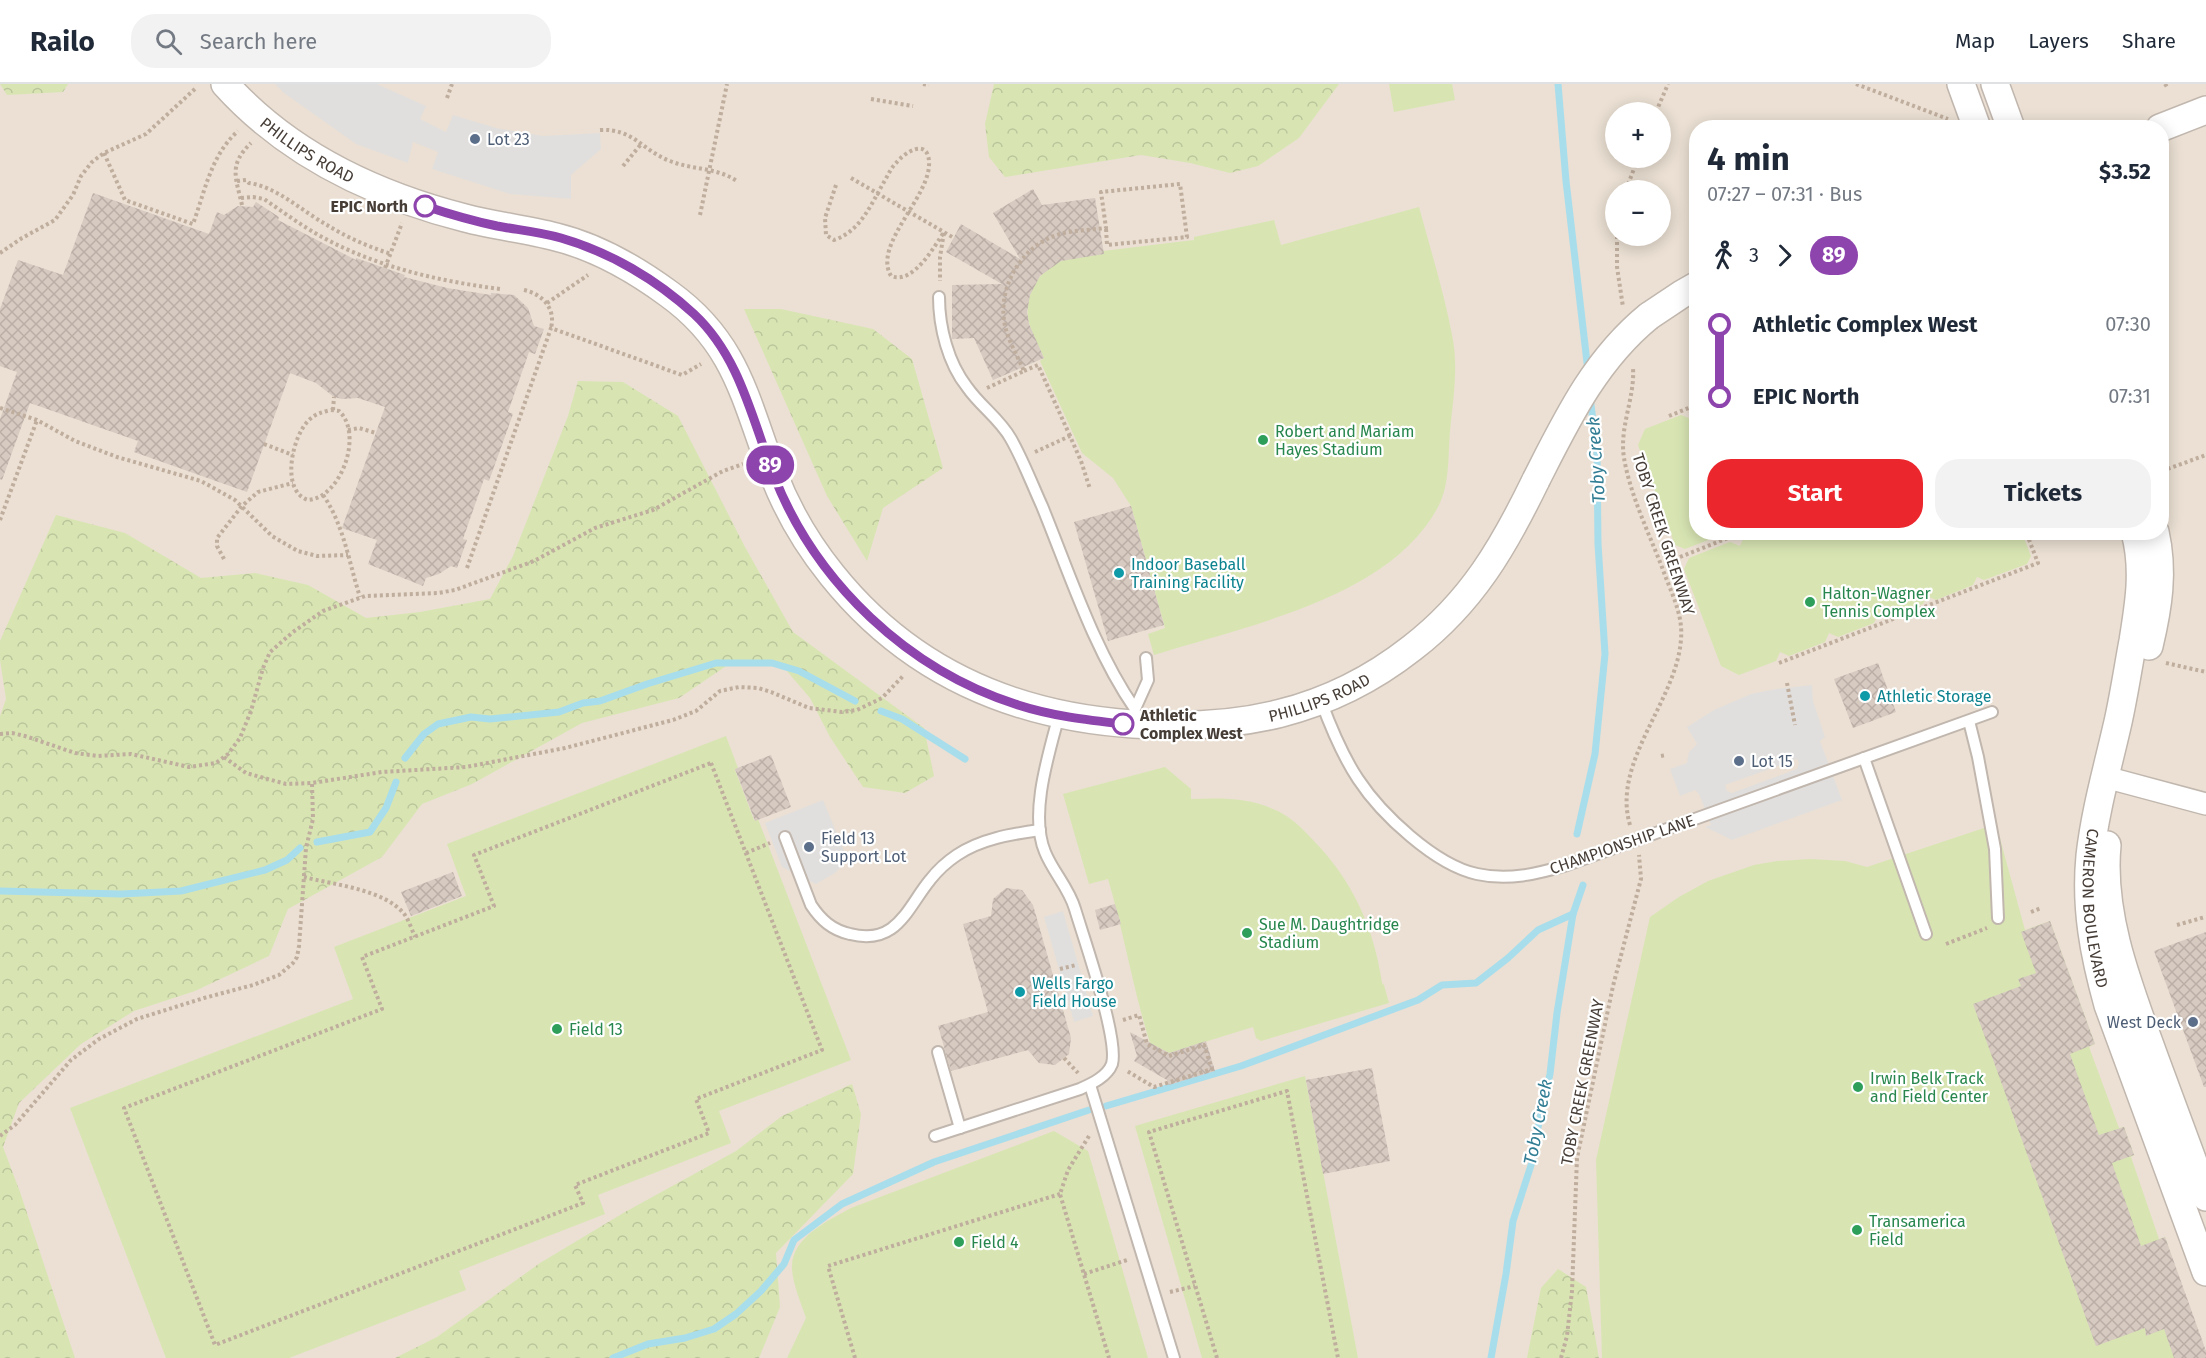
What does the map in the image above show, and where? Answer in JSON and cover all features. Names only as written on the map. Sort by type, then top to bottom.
[{"type":"street","name":"PHILLIPS ROAD","points":[[225,84],[256,115],[307,154],[350,176],[392,194],[456,216],[546,234],[578,243],[606,255],[670,294],[705,326],[728,358],[746,394],[774,475],[791,513],[813,550],[845,590],[895,639],[932,666],[993,695],[1059,715],[1135,717],[1197,726],[1243,722],[1295,710],[1321,701],[1363,681],[1395,661],[1436,629],[1468,596],[1499,551],[1591,378],[1622,340],[1636,314],[1689,290]]},
{"type":"street","points":[[1961,84],[1974,120]]},
{"type":"street","points":[[1995,84],[2008,120]]},
{"type":"street","points":[[2169,124],[2206,110]]},
{"type":"street","name":"CAMERON BOULEVARD","points":[[2136,540],[2141,568],[2139,600],[2112,779],[2107,849],[2108,887],[2113,921],[2134,999],[2206,1197]]},
{"type":"street","name":"CAMERON BOULEVARD","points":[[2156,540],[2160,564],[2159,596],[2090,856],[2088,903],[2092,939],[2108,1005],[2206,1272]]},
{"type":"street","points":[[2112,779],[2206,804]]},
{"type":"lane","points":[[939,297],[939,315],[944,335],[960,376],[1011,439],[1110,669],[1135,717]]},
{"type":"lane","points":[[1135,717],[1148,680],[1146,658]]},
{"type":"lane","name":"CHAMPIONSHIP LANE","points":[[1321,701],[1342,753],[1358,779],[1377,803],[1433,854],[1464,871],[1487,876],[1519,876],[1567,865],[1992,712]]},
{"type":"lane","points":[[935,1136],[1069,1094],[1101,1078],[1110,1067],[1113,1056],[1112,1037],[1073,902],[1044,850],[1040,830],[1044,779],[1059,715]]},
{"type":"lane","points":[[1969,721],[1995,849],[1998,918]]},
{"type":"lane","points":[[1864,758],[1926,934]]},
{"type":"lane","points":[[785,837],[811,905],[817,914],[832,928],[844,933],[867,936],[886,931],[904,918],[930,880],[956,856],[983,842],[1040,830]]},
{"type":"lane","points":[[938,1052],[960,1128]]},
{"type":"lane","points":[[1090,1085],[1174,1358]]},
{"type":"path","points":[[447,98],[452,84]]},
{"type":"path","points":[[700,215],[727,84]]},
{"type":"path","points":[[923,84],[929,85]]},
{"type":"path","points":[[1660,102],[1668,84]]},
{"type":"path","points":[[1856,84],[1948,119]]},
{"type":"path","points":[[0,253],[55,220],[92,162],[104,153],[146,134],[196,88]]},
{"type":"path","points":[[871,99],[913,106]]},
{"type":"path","points":[[600,130],[619,131],[669,161],[709,169],[729,175],[737,181]]},
{"type":"path","points":[[104,153],[125,200],[193,224],[216,158],[227,141],[238,131]]},
{"type":"path","points":[[242,205],[236,162],[251,143]]},
{"type":"path","points":[[623,166],[642,143]]},
{"type":"path","points":[[836,185],[824,222],[825,234],[831,240],[845,236],[854,228],[898,160],[913,150],[919,148],[925,150],[929,163],[927,176],[889,254],[889,271],[893,277],[903,278],[914,270],[944,232]]},
{"type":"path","points":[[850,178],[954,238]]},
{"type":"path","points":[[237,181],[246,180],[268,188],[330,227],[391,254]]},
{"type":"path","points":[[1180,184],[1187,237],[1107,245],[1106,228],[1101,192],[1180,184]]},
{"type":"path","points":[[241,198],[253,197],[264,200],[324,238],[386,267],[441,280],[500,289]]},
{"type":"path","points":[[386,267],[402,222]]},
{"type":"path","points":[[1024,371],[1006,330],[1004,319],[1004,296],[1013,273],[1028,253],[1047,239],[1071,232],[1106,228]]},
{"type":"path","points":[[939,297],[940,257],[944,232]]},
{"type":"path","points":[[1617,246],[1617,267],[1636,314]]},
{"type":"path","points":[[547,303],[590,273]]},
{"type":"path","points":[[467,568],[551,328],[552,320],[547,303],[541,296],[524,290]]},
{"type":"path","points":[[551,328],[682,375],[702,364]]},
{"type":"path","name":"TOBY CREEK GREENWAY","points":[[1631,358],[1633,382],[1625,427],[1623,455],[1637,502],[1680,616],[1682,638],[1670,682],[1629,777],[1627,811],[1632,830]]},
{"type":"path","points":[[973,394],[1038,365],[1081,461],[1090,489]]},
{"type":"path","points":[[333,410],[334,398]]},
{"type":"path","points":[[0,408],[37,420],[89,447],[132,462],[201,481],[242,506],[272,536],[289,547],[311,555],[348,555]]},
{"type":"path","points":[[1669,416],[1689,408]]},
{"type":"path","points":[[333,410],[342,414],[348,430],[348,454],[342,470],[323,495],[311,500],[304,499],[297,493],[293,483],[293,455],[300,434],[309,420],[323,411],[333,410]]},
{"type":"path","points":[[0,520],[37,420]]},
{"type":"path","points":[[348,430],[359,428],[376,433]]},
{"type":"path","points":[[1021,459],[1070,436]]},
{"type":"path","points":[[264,444],[293,455]]},
{"type":"path","points":[[2169,468],[2206,455]]},
{"type":"path","points":[[0,734],[12,733],[25,736],[75,753],[98,756],[131,754],[189,767],[209,765],[224,757],[234,747],[244,729],[270,652],[310,619],[332,606],[360,597],[455,590],[534,561],[585,532],[653,510],[723,471],[744,464]]},
{"type":"path","points":[[224,559],[217,546],[217,538],[242,506],[258,492],[293,483]]},
{"type":"path","points":[[323,495],[334,512],[360,597]]},
{"type":"path","points":[[1680,557],[1723,540]]},
{"type":"path","points":[[1779,663],[2038,563],[2029,540]]},
{"type":"path","points":[[2159,662],[2206,672]]},
{"type":"path","points":[[224,757],[246,773],[286,784],[312,783],[382,772],[466,767],[565,748],[673,720],[696,711],[720,691],[739,687],[758,688],[809,708],[842,712],[857,710],[882,698],[903,676]]},
{"type":"path","points":[[1786,683],[1795,725]]},
{"type":"path","points":[[711,764],[746,853],[822,1050],[696,1099],[709,1133],[575,1185],[583,1203],[215,1345],[124,1108],[382,1009],[362,957],[494,906],[474,855],[711,764]]},
{"type":"path","points":[[0,1136],[15,1125],[71,1060],[117,1028],[158,1012],[253,985],[286,970],[297,957],[306,848],[313,819],[312,783]]},
{"type":"path","points":[[746,853],[785,837]]},
{"type":"path","name":"TOBY CREEK GREENWAY","points":[[1561,1358],[1567,1335],[1572,1291],[1577,1158],[1613,986],[1641,879],[1638,851]]},
{"type":"path","points":[[304,877],[378,896],[397,907],[406,916],[415,937]]},
{"type":"path","points":[[2031,912],[2042,908]]},
{"type":"path","points":[[2177,925],[2205,917]]},
{"type":"path","points":[[1946,944],[1989,928]]},
{"type":"path","points":[[1060,969],[1079,964]]},
{"type":"path","points":[[1123,1020],[1139,1015],[1147,1044],[1169,1056],[1204,1045],[1212,1069],[1154,1086],[1127,1071]]},
{"type":"path","points":[[1217,1358],[1149,1132],[1287,1091],[1338,1358]]},
{"type":"path","points":[[1082,1147],[1068,1170],[1060,1194],[1109,1358]]},
{"type":"path","points":[[855,1358],[828,1266],[1060,1194]]},
{"type":"path","points":[[1084,1274],[1142,1256]]},
{"type":"path","points":[[1155,1297],[1195,1286]]},
{"type":"shaded area","points":[[0,84],[2206,84],[2206,1358],[0,1358]]},
{"type":"shaded area","name":"Lot 23","points":[[275,84],[377,84],[426,106],[420,119],[446,132],[453,115],[496,128],[543,136],[600,133],[601,149],[571,175],[571,199],[510,194],[432,169],[438,152],[413,142],[408,163],[356,144],[284,93]]},
{"type":"shaded area","name":"Lot 15","points":[[1812,685],[1813,701],[1825,737],[1820,741],[1842,800],[1732,840],[1705,827],[1711,825],[1699,794],[1695,790],[1680,796],[1670,769],[1687,763],[1689,752],[1697,744],[1687,727],[1714,710],[1751,694]],"holes":[[[1797,759],[1799,763],[1797,769],[1732,793],[1727,791],[1725,785]]]},
{"type":"shaded area","name":"Field 13 Support Lot","points":[[823,800],[846,856],[843,865],[835,873],[816,884],[782,867],[765,823]]},
{"type":"shaded area","points":[[1063,911],[1093,1016],[1074,1022],[1044,917]]},
{"type":"green space","points":[[0,84],[68,84],[63,92],[7,95]]},
{"type":"green space","points":[[994,84],[1339,84],[1299,138],[1258,166],[1230,173],[1190,163],[1141,155],[1005,177],[989,157],[985,124]]},
{"type":"green space","points":[[1389,84],[1452,84],[1455,100],[1394,112]]},
{"type":"green space","name":"Robert and Mariam Hayes Stadium","points":[[1419,207],[1446,307],[1455,363],[1448,470],[1445,489],[1438,507],[1416,538],[1386,564],[1351,586],[1271,619],[1154,655],[1148,634],[1165,628],[1131,506],[1113,478],[1082,453],[1040,361],[1044,358],[1032,332],[1028,314],[1028,304],[1034,286],[1045,271],[1061,261],[1103,254],[1103,251],[1194,240],[1194,237],[1274,220],[1281,245]]},
{"type":"green space","points":[[744,309],[781,309],[873,329],[912,359],[943,468],[883,508],[867,561],[827,496]]},
{"type":"green space","points":[[578,381],[623,382],[678,416],[745,547],[793,632],[924,728],[934,776],[905,793],[863,787],[830,737],[810,698],[780,663],[735,660],[679,698],[582,723],[472,784],[422,804],[382,857],[288,909],[269,956],[195,991],[134,1011],[81,1044],[19,1103],[3,1147],[75,1358],[0,1358],[0,716],[6,699],[0,660],[0,641],[56,515],[125,533],[201,578],[255,573],[308,585],[366,618],[420,612],[490,599],[513,556],[568,416]]},
{"type":"green space","points":[[1681,415],[1689,418],[1689,540],[1708,540],[1685,549],[1675,545],[1638,445],[1645,429]]},
{"type":"green space","name":"Halton-Wagner Tennis Complex","points":[[1743,540],[2025,540],[2031,556],[2027,564],[1984,580],[1977,577],[1973,585],[1936,600],[1927,596],[1923,604],[1887,618],[1878,614],[1874,623],[1838,637],[1829,633],[1825,642],[1789,656],[1780,652],[1776,661],[1739,675],[1721,666],[1684,569],[1689,558],[1730,542],[1740,546]]},
{"type":"green space","name":"Field 13","points":[[726,736],[738,768],[735,770],[754,820],[758,819],[851,1060],[719,1111],[731,1143],[598,1195],[605,1214],[459,1271],[466,1290],[289,1358],[166,1358],[70,1108],[353,999],[334,947],[466,896],[447,844]]},
{"type":"green space","name":"Sue M. Daughtridge Stadium","points":[[1165,767],[1191,789],[1191,799],[1233,799],[1263,805],[1285,815],[1309,835],[1339,871],[1359,906],[1373,943],[1389,1003],[1261,1041],[1256,1038],[1253,1027],[1169,1053],[1150,1043],[1108,879],[1089,884],[1063,794]]},
{"type":"green space","name":"Irwin Belk Track and Field Center","points":[[1996,824],[2025,930],[2050,921],[2095,1044],[2089,1047],[2119,1128],[2124,1127],[2134,1155],[2131,1157],[2159,1239],[2165,1237],[2206,1358],[1602,1358],[1596,1160],[1650,917],[1708,881],[1754,865],[1811,859],[1845,861],[1867,867]]},
{"type":"green space","points":[[1305,1076],[1358,1358],[1202,1358],[1135,1126]]},
{"type":"green space","points":[[852,1084],[861,1114],[853,1174],[776,1253],[780,1307],[759,1358],[395,1358],[437,1337],[540,1263],[625,1212],[736,1151],[782,1116]]},
{"type":"green space","name":"Field 4","points":[[1054,1131],[1088,1151],[1148,1358],[787,1358],[806,1318],[794,1281],[793,1258],[797,1248],[812,1231],[851,1208]]},
{"type":"green space","points":[[1558,1269],[1586,1287],[1599,1358],[1527,1358],[1541,1288]]},
{"type":"building","points":[[1033,189],[1042,205],[1095,198],[1104,254],[1061,261],[1040,276],[1030,295],[1027,312],[1029,324],[1044,358],[993,380],[974,338],[952,339],[952,285],[1002,284],[946,252],[961,224],[1020,259],[993,213]]},
{"type":"building","points":[[93,193],[209,234],[217,212],[224,215],[238,206],[253,207],[256,202],[279,217],[278,220],[356,260],[356,258],[405,275],[404,277],[447,288],[491,295],[491,293],[514,295],[528,308],[534,326],[544,329],[535,354],[529,352],[508,412],[513,414],[489,481],[484,479],[463,539],[467,540],[457,568],[451,566],[439,574],[426,578],[423,586],[368,564],[377,540],[342,528],[385,407],[358,398],[334,397],[316,383],[290,373],[247,492],[134,452],[138,441],[30,403],[2,480],[0,479],[0,419],[17,372],[0,366],[0,309],[18,260],[63,275]]},
{"type":"building","name":"Indoor Baseball Training Facility","points":[[1131,506],[1164,625],[1108,641],[1074,522]]},
{"type":"building","name":"Athletic Storage","points":[[1878,663],[1896,712],[1853,728],[1834,679]]},
{"type":"building","points":[[771,755],[791,807],[755,821],[735,769]]},
{"type":"building","points":[[453,872],[462,896],[411,916],[401,892]]},
{"type":"building","name":"Wells Fargo Field House","points":[[1006,888],[1022,890],[1033,905],[1071,1038],[1069,1054],[1055,1065],[1039,1063],[1028,1050],[951,1071],[938,1026],[988,1012],[963,924],[991,916],[993,899]]},
{"type":"building","points":[[1115,904],[1121,924],[1100,930],[1095,910]]},
{"type":"building","points":[[2050,921],[2095,1044],[2070,1054],[2099,1135],[2124,1127],[2134,1155],[2112,1163],[2141,1246],[2165,1237],[2206,1351],[2206,1358],[2174,1358],[2164,1329],[2146,1336],[2145,1328],[2096,1346],[1973,1004],[2021,986],[2018,979],[2036,973],[2021,932]]},
{"type":"building","name":"West Deck","points":[[2206,932],[2206,1087],[2204,1087],[2154,951]]},
{"type":"building","points":[[1130,1032],[1169,1053],[1206,1041],[1215,1071],[1169,1085],[1167,1080],[1134,1061],[1137,1056]]},
{"type":"building","points":[[1372,1068],[1390,1161],[1323,1174],[1306,1080]]},
{"type":"waterway","name":"Toby Creek","points":[[1558,84],[1566,181],[1588,371]]},
{"type":"waterway","name":"Toby Creek","points":[[1577,834],[1595,754],[1605,654],[1598,544],[1597,453],[1590,397]]},
{"type":"waterway","points":[[405,758],[424,734],[438,724],[471,717],[490,719],[559,712],[716,663],[772,663],[799,671],[855,701]]},
{"type":"waterway","points":[[881,711],[902,719],[965,759]]},
{"type":"waterway","points":[[317,842],[370,832],[386,808],[396,782]]},
{"type":"waterway","points":[[0,891],[121,894],[181,891],[265,870],[287,860],[300,848]]},
{"type":"waterway","name":"Toby Creek","points":[[1491,1358],[1513,1221],[1535,1153],[1536,1136],[1550,1074],[1573,914],[1583,885]]},
{"type":"waterway","points":[[1106,1106],[1241,1066],[1418,1000],[1442,985],[1476,983],[1538,930],[1573,914]]},
{"type":"waterway","points":[[613,1358],[648,1344],[685,1338],[714,1329],[736,1314],[761,1291],[784,1264],[794,1240],[842,1204],[934,1162],[1089,1110]]},
{"type":"bus line","name":"89","points":[[425,206],[470,220],[546,234],[578,243],[606,255],[670,294],[694,314],[717,340],[746,394],[774,475],[791,513],[819,559],[868,615],[895,639],[932,666],[993,695],[1039,711],[1071,718],[1123,724]]},
{"type":"place","name":"Lot 23","points":[[475,139]]},
{"type":"place","name":"EPIC North","points":[[425,206]]},
{"type":"place","name":"Robert and Mariam Hayes Stadium","points":[[1263,440]]},
{"type":"place","name":"Indoor Baseball Training Facility","points":[[1119,573]]},
{"type":"place","name":"Halton-Wagner Tennis Complex","points":[[1810,602]]},
{"type":"place","name":"Athletic Storage","points":[[1865,696]]},
{"type":"place","name":"Athletic Complex West","points":[[1123,724]]},
{"type":"place","name":"Lot 15","points":[[1739,761]]},
{"type":"place","name":"Field 13 Support Lot","points":[[809,847]]},
{"type":"place","name":"Sue M. Daughtridge Stadium","points":[[1247,933]]},
{"type":"place","name":"Wells Fargo Field House","points":[[1020,992]]},
{"type":"place","name":"West Deck","points":[[2193,1022]]},
{"type":"place","name":"Field 13","points":[[557,1029]]},
{"type":"place","name":"Irwin Belk Track and Field Center","points":[[1858,1087]]},
{"type":"place","name":"Transamerica Field","points":[[1857,1230]]},
{"type":"place","name":"Field 4","points":[[959,1242]]}]
